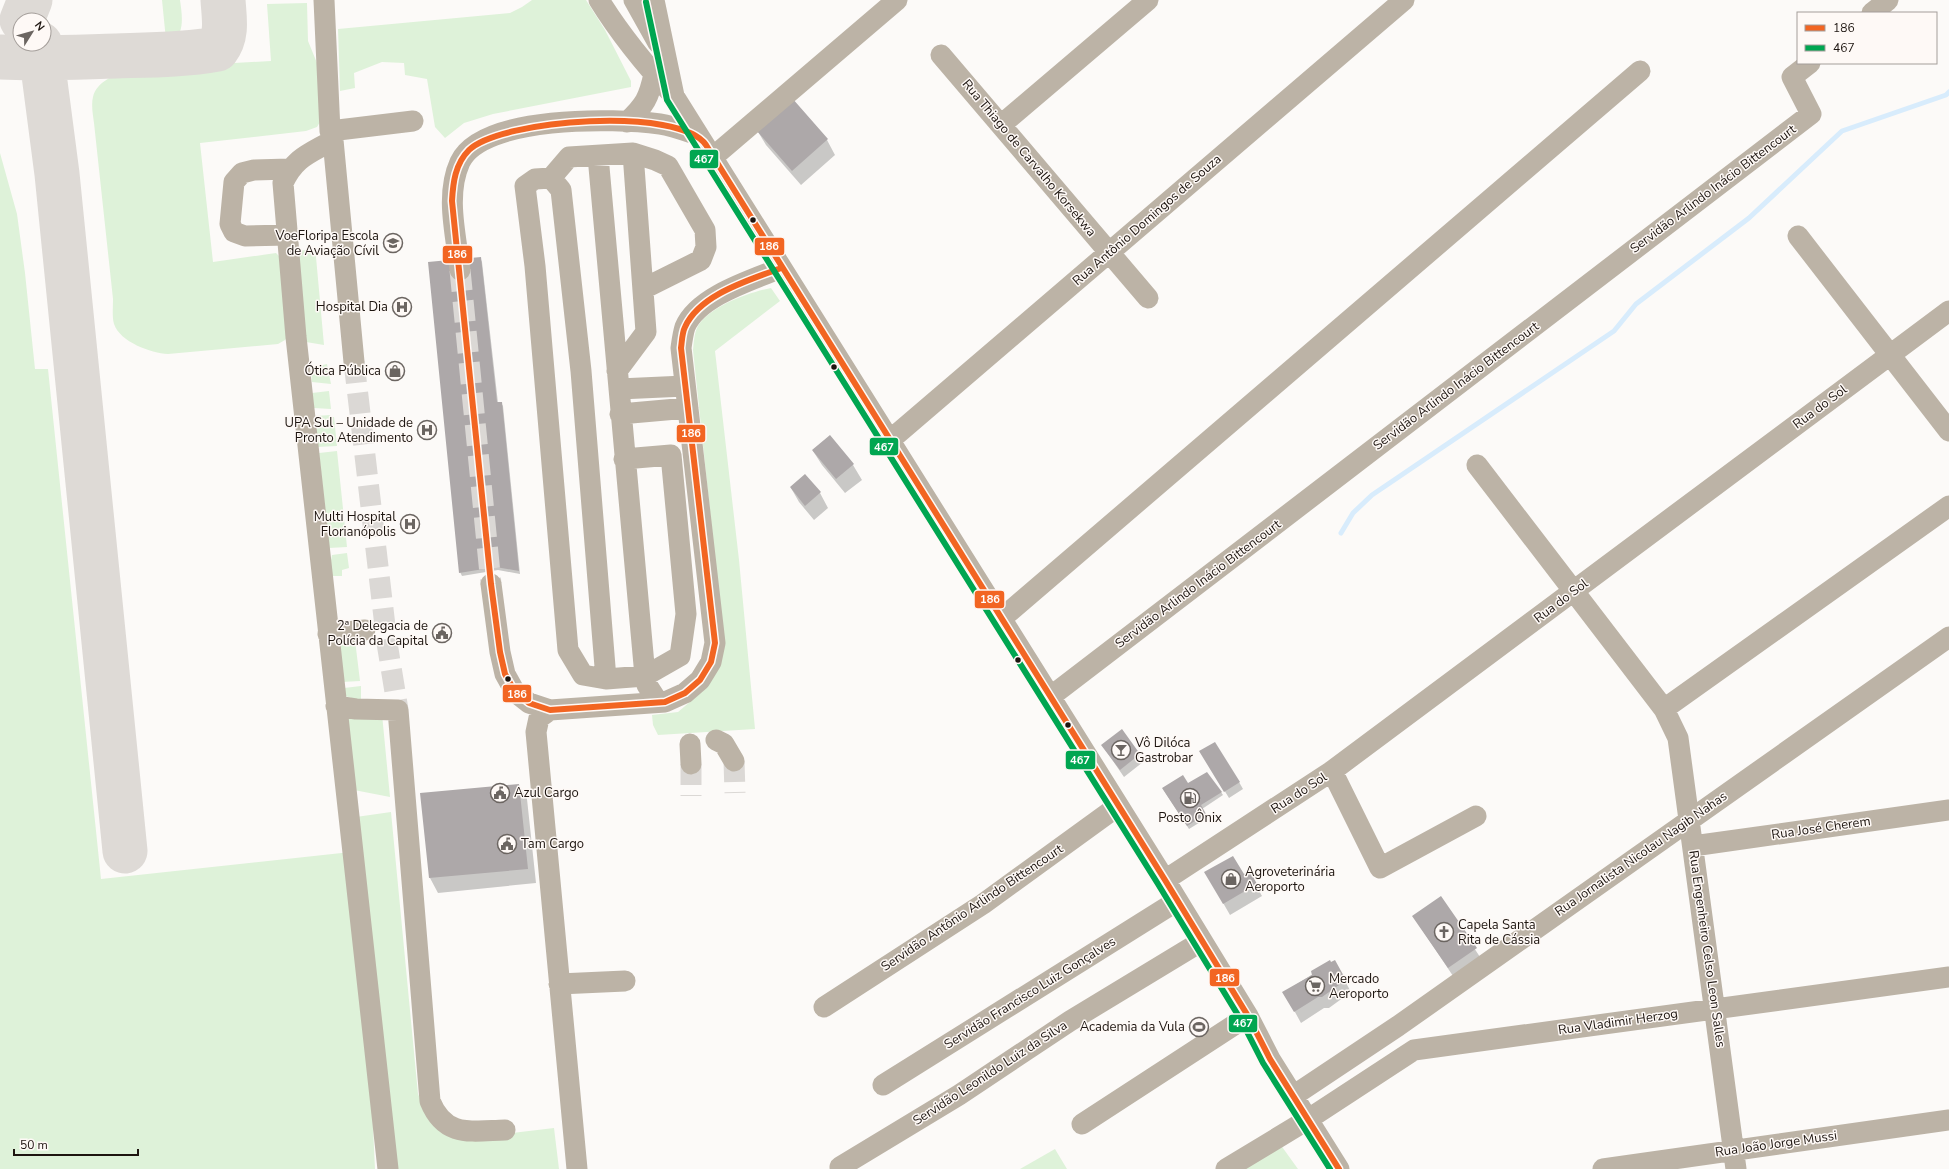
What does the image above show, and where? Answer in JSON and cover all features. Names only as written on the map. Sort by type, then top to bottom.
[{"type":"street","points":[[324,0],[331,135],[354,362]]},
{"type":"street","points":[[599,0],[608,14],[660,67]]},
{"type":"street","points":[[634,0],[660,67],[674,96],[1165,880],[1248,1016],[1280,1053],[1298,1093],[1313,1116],[1353,1169]]},
{"type":"street","points":[[627,122],[642,108],[650,94],[660,67],[654,0]]},
{"type":"street","points":[[713,157],[896,0]]},
{"type":"street","points":[[1001,125],[1148,0]]},
{"type":"street","name":"Rua Antônio Domingos de Souza","points":[[889,441],[1404,0]]},
{"type":"street","points":[[1873,12],[1888,0]]},
{"type":"street","name":"Rua Thiago de Carvalho Korsekwa","points":[[941,55],[1148,298]]},
{"type":"street","name":"Servidão Arlindo Inácio Bittencourt","points":[[1050,697],[1811,114],[1792,77],[1809,64]]},
{"type":"street","points":[[1001,619],[1640,71]]},
{"type":"street","points":[[460,270],[452,201],[453,180],[460,160],[474,146],[491,136],[508,130],[579,120],[662,124],[698,135]]},
{"type":"street","points":[[388,1169],[296,337],[283,183],[290,169],[300,158],[331,135],[413,121]]},
{"type":"street","points":[[618,380],[646,332],[633,153]]},
{"type":"street","points":[[624,459],[671,455],[686,614],[680,656],[645,676],[606,679],[583,675],[568,650],[535,266],[524,186],[535,179],[551,178],[569,157],[633,153],[668,166],[704,230],[706,247],[701,260],[643,289]]},
{"type":"street","points":[[598,156],[624,459],[645,676],[648,685],[658,702]]},
{"type":"street","points":[[288,235],[245,236],[234,232],[230,224],[234,182],[242,173],[254,170],[290,169]]},
{"type":"street","points":[[551,178],[561,190],[581,370],[606,679]]},
{"type":"street","points":[[1798,236],[1949,431]]},
{"type":"street","points":[[491,584],[500,652],[505,674],[515,692],[529,703],[550,710],[665,702],[685,693],[700,680],[710,662],[715,643],[681,348],[685,327],[696,310],[715,297],[781,268]]},
{"type":"street","name":"Rua do Sol","points":[[1165,880],[1332,771],[1949,311]]},
{"type":"street","points":[[618,380],[685,386]]},
{"type":"street","points":[[620,414],[688,408]]},
{"type":"street","name":"Rua Engenheiro Celso Leon Salles","points":[[1477,465],[1664,709],[1678,738],[1735,1159]]},
{"type":"street","points":[[1664,709],[1949,506]]},
{"type":"street","points":[[328,634],[365,630]]},
{"type":"street","name":"Rua Jornalista Nicolau Nagib Nahas","points":[[1298,1093],[1398,1026],[1949,637]]},
{"type":"street","points":[[336,706],[356,709],[398,710],[430,1101],[434,1112],[442,1121],[452,1128],[464,1131],[505,1130]]},
{"type":"street","points":[[550,710],[539,718],[536,732],[577,1169]]},
{"type":"street","points":[[716,740],[724,744],[734,761]]},
{"type":"street","points":[[1332,771],[1380,868],[1476,816]]},
{"type":"street","name":"Servidão Antônio Arlindo Bittencourt","points":[[824,1007],[983,904],[1118,806]]},
{"type":"street","name":"Rua José Cherem","points":[[1693,846],[1949,810]]},
{"type":"street","name":"Servidão Francisco Luiz Gonçalves","points":[[883,1085],[1178,901]]},
{"type":"street","name":"Servidão Leonildo Luiz da Silva","points":[[840,1167],[959,1095],[1070,1021],[1202,941]]},
{"type":"street","name":"Rua Vladimir Herzog","points":[[1226,1169],[1313,1116],[1414,1050],[1949,977]]},
{"type":"street","points":[[559,984],[625,981]]},
{"type":"street","points":[[1082,1124],[1248,1016]]},
{"type":"street","points":[[1398,1026],[1414,1050]]},
{"type":"street","points":[[1313,1116],[1339,1169]]},
{"type":"street","name":"Rua João Jorge Mussi","points":[[1603,1169],[1735,1159],[1949,1120]]},
{"type":"green space","points":[[162,0],[180,0],[182,23],[177,38],[173,43],[166,40]]},
{"type":"green space","points":[[532,0],[586,0],[605,30],[631,81],[631,87],[493,114],[464,123],[445,138],[435,127],[427,79],[405,75],[404,63],[382,62],[354,73],[355,88],[340,91],[338,29],[510,13]]},
{"type":"green space","points":[[307,3],[308,41],[317,63],[320,122],[317,127],[306,131],[200,143],[213,262],[276,253],[279,256],[289,335],[285,340],[278,344],[168,354],[145,349],[129,341],[123,336],[117,330],[113,321],[113,299],[92,110],[92,100],[95,92],[107,79],[130,69],[271,61],[267,4]]},
{"type":"green space","points":[[0,153],[17,214],[35,369],[48,369],[101,879],[360,851],[356,817],[391,812],[418,1094],[424,1107],[471,1138],[554,1128],[559,1169],[397,1169],[360,854],[375,1169],[0,1169]]},
{"type":"green space","points":[[314,249],[324,345],[306,342],[298,251]]},
{"type":"green space","points":[[771,288],[780,301],[715,351],[739,560],[755,729],[658,735],[653,725],[652,715],[678,712],[704,690],[724,645],[693,350],[694,338],[698,326],[712,312],[721,306],[752,293]]},
{"type":"green space","points":[[327,364],[331,384],[312,382],[311,368]]},
{"type":"green space","points":[[329,391],[331,409],[314,408],[312,393]]},
{"type":"green space","points":[[330,415],[331,417],[334,417],[337,446],[317,447],[316,416]]},
{"type":"green space","points":[[337,451],[347,547],[329,548],[319,453]]},
{"type":"green space","points":[[347,553],[349,568],[342,570],[342,576],[332,576],[329,571],[332,555]]},
{"type":"green space","points":[[339,640],[355,640],[360,681],[342,682]]},
{"type":"green space","points":[[361,686],[361,701],[345,696],[344,688]]},
{"type":"green space","points":[[382,714],[390,797],[354,790],[346,718]]},
{"type":"green space","points":[[1280,1144],[1298,1169],[1240,1169]]},
{"type":"green space","points":[[1055,1149],[1067,1169],[1020,1169]]},
{"type":"building","points":[[792,98],[828,139],[792,171],[756,130]]},
{"type":"building","points":[[481,257],[497,402],[502,402],[519,571],[496,567],[459,573],[428,262]]},
{"type":"building","points":[[830,435],[854,464],[836,479],[812,450]]},
{"type":"building","points":[[805,474],[821,492],[805,506],[790,487]]},
{"type":"building","name":"Vô Dilóca Gastrobar","points":[[1122,729],[1140,754],[1120,770],[1101,745]]},
{"type":"building","points":[[1215,742],[1240,782],[1224,792],[1199,751]]},
{"type":"building","name":"Posto Ônix","points":[[1207,772],[1222,792],[1201,805],[1206,814],[1187,826],[1162,788],[1183,775],[1188,783]]},
{"type":"building","points":[[519,784],[528,869],[429,878],[420,793]]},
{"type":"building","name":"Agroveterinária Aeroporto","points":[[1233,856],[1244,874],[1250,871],[1257,884],[1223,904],[1204,872]]},
{"type":"building","name":"Capela Santa Rita de Cássia","points":[[1441,896],[1477,948],[1448,968],[1412,916]]},
{"type":"building","name":"Mercado Aeroporto","points":[[1330,960],[1331,962],[1335,960],[1346,980],[1322,997],[1318,997],[1294,1012],[1282,992],[1312,975],[1311,971]]},
{"type":"waterway","points":[[1341,533],[1353,513],[1372,495],[1614,331],[1636,304],[1749,218],[1842,131],[1946,95],[1949,92]]},
{"type":"taxiway","points":[[25,12],[30,0]]},
{"type":"taxiway","points":[[0,57],[44,58],[154,55],[217,49],[223,38],[224,32],[223,0]]},
{"type":"taxiway","points":[[41,52],[57,174],[125,851]]},
{"type":"tunnel","points":[[460,270],[491,584]]},
{"type":"tunnel","points":[[354,362],[387,643],[398,710]]},
{"type":"tunnel","points":[[734,761],[735,793]]},
{"type":"tunnel","points":[[691,764],[691,796]]},
{"type":"transit line","name":"467","points":[[646,2],[667,100],[1158,884],[1241,1020],[1263,1063],[1330,1169]]},
{"type":"transit line","name":"186","points":[[781,268],[741,283],[714,297],[692,315],[683,334],[681,348],[715,643],[711,662],[700,680],[685,693],[665,702],[550,710],[529,703],[515,692],[505,674],[500,652],[491,584],[452,201],[456,174],[464,155],[469,150],[487,139],[516,131],[551,125],[590,121],[628,121],[662,125],[690,133],[706,145],[1165,880],[1248,1016],[1270,1059],[1339,1169]]},
{"type":"place","name":"VoeFloripa Escola de Aviação Cívil","points":[[393,243]]},
{"type":"place","name":"Hospital Dia","points":[[402,307]]},
{"type":"place","name":"Ótica Pública","points":[[395,371]]},
{"type":"place","name":"UPA Sul – Unidade de Pronto Atendimento","points":[[427,430]]},
{"type":"place","name":"Multi Hospital Florianópolis","points":[[410,524]]},
{"type":"place","name":"2ª Delegacia de Polícia da Capital","points":[[442,633]]},
{"type":"place","name":"Vô Dilóca Gastrobar","points":[[1121,750]]},
{"type":"place","name":"Azul Cargo","points":[[500,793]]},
{"type":"place","name":"Posto Ônix","points":[[1190,798]]},
{"type":"place","name":"Tam Cargo","points":[[507,844]]},
{"type":"place","name":"Agroveterinária Aeroporto","points":[[1231,879]]},
{"type":"place","name":"Capela Santa Rita de Cássia","points":[[1444,932]]},
{"type":"place","name":"Mercado Aeroporto","points":[[1315,986]]},
{"type":"place","name":"Academia da Vula","points":[[1199,1027]]}]
